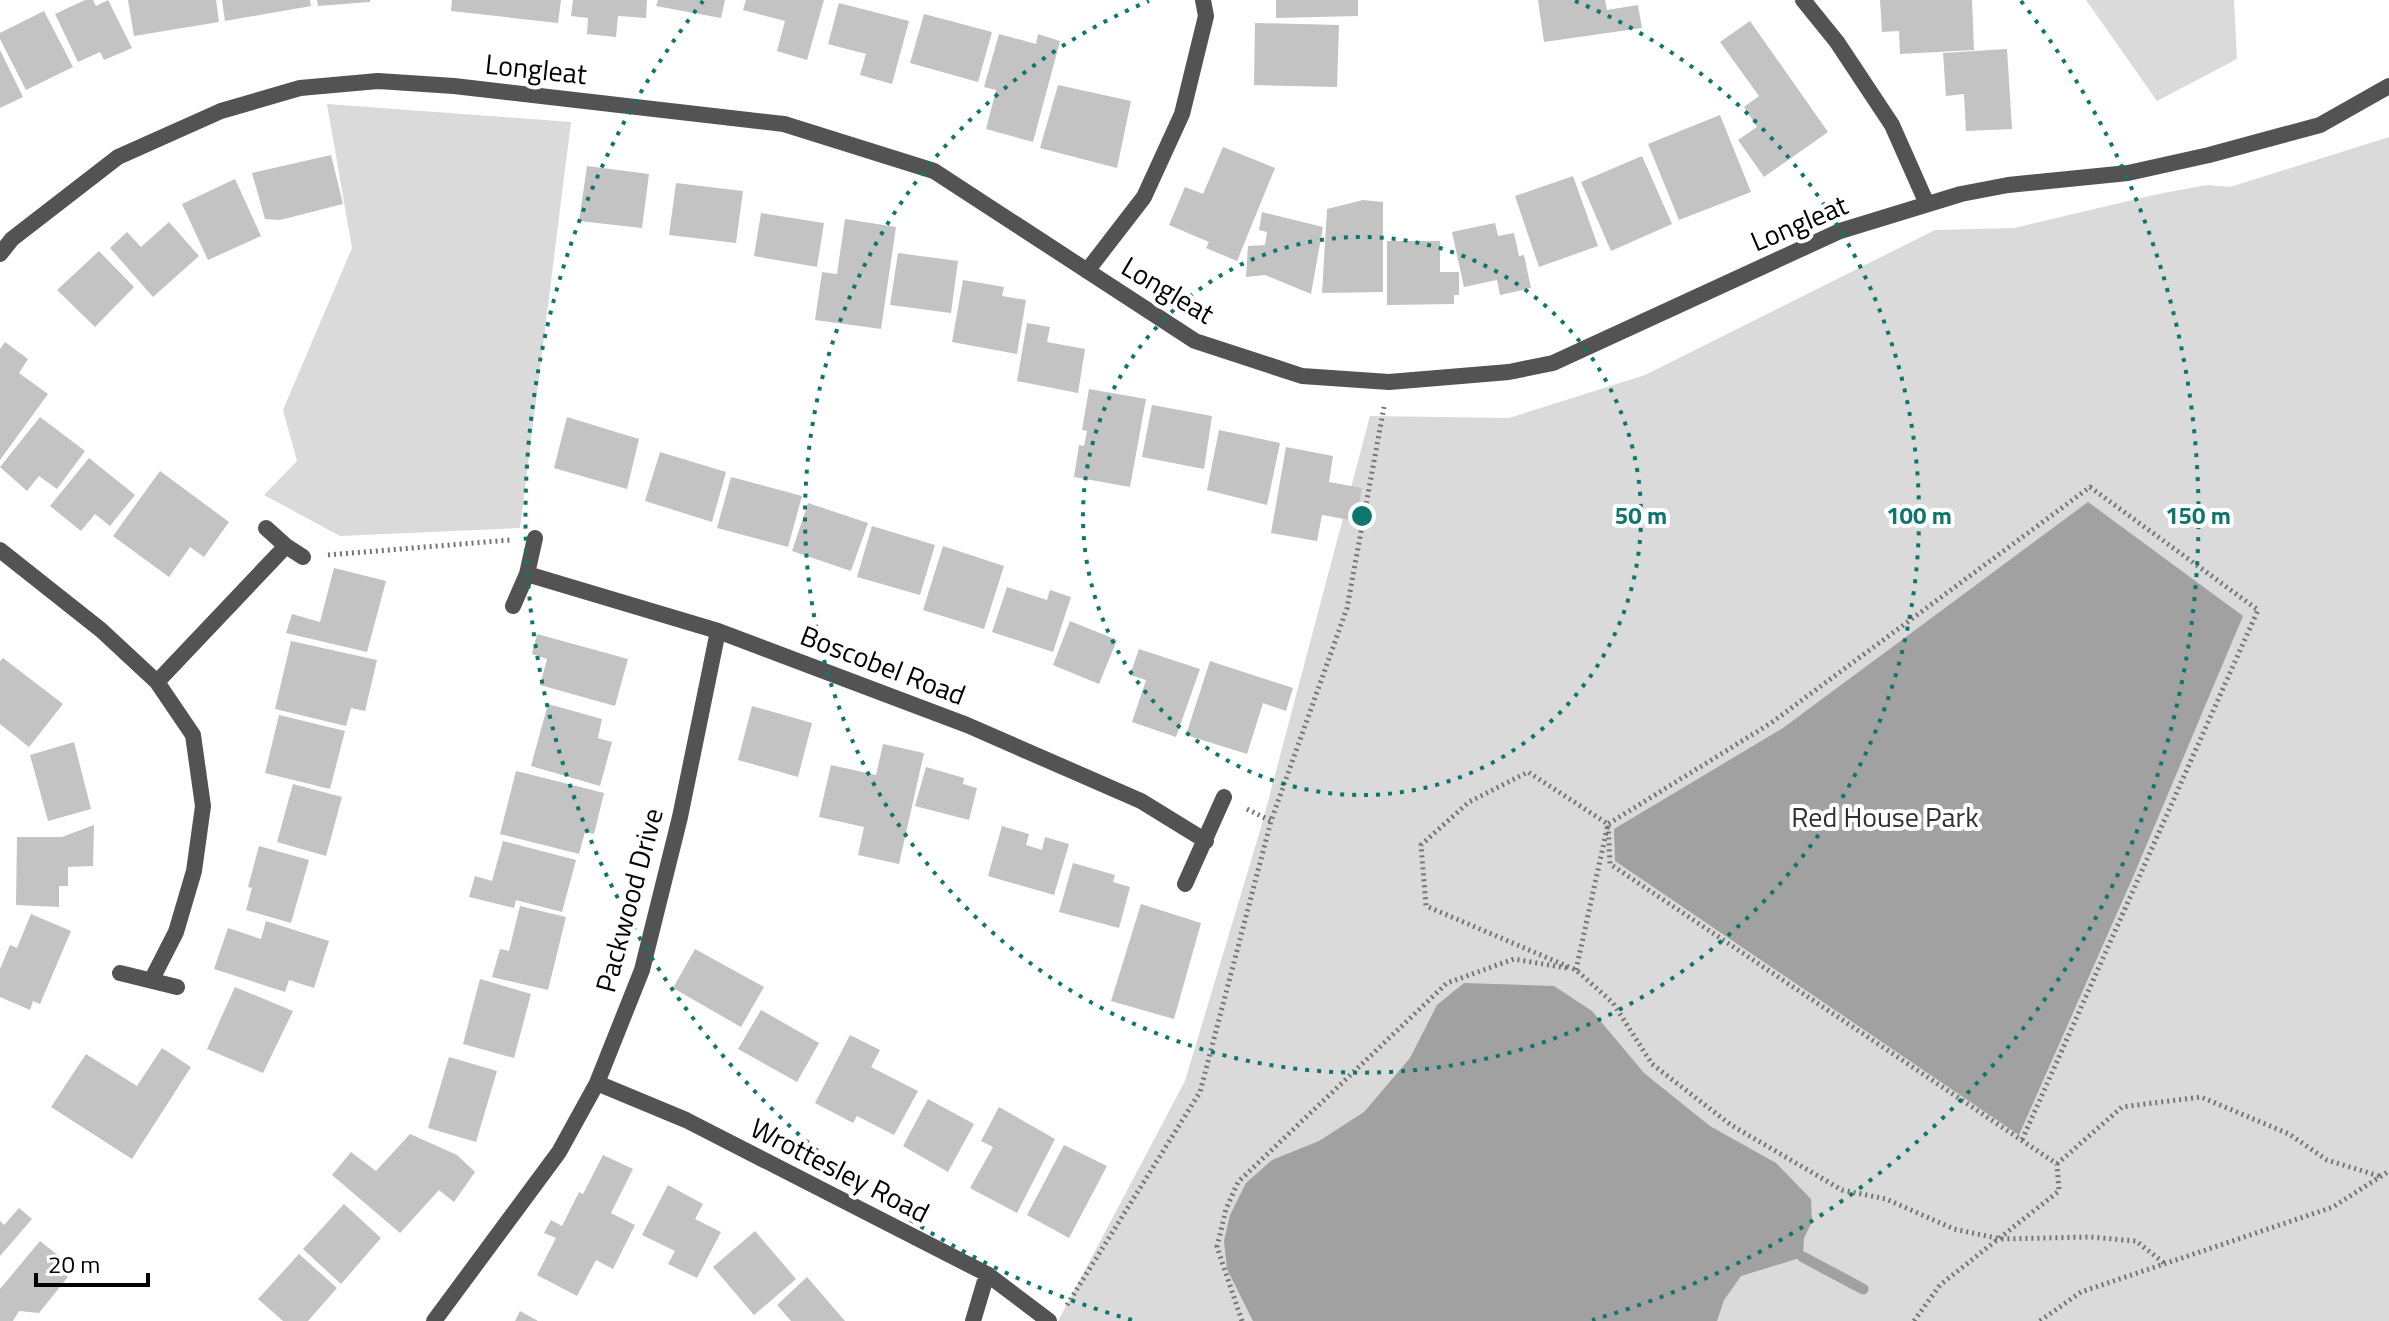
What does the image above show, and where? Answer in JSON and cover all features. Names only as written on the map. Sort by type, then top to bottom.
[{"type":"street","points":[[1087,271],[1144,197],[1182,114],[1206,16],[1203,0]]},
{"type":"street","points":[[1803,0],[1837,42],[1892,125],[1927,204]]},
{"type":"street","name":"Longleat","points":[[0,254],[12,239],[118,157],[221,111],[300,88],[378,81],[454,86],[784,124],[934,171],[1195,341],[1302,376],[1389,382],[1509,372],[1553,363],[1840,231],[1927,204],[2008,185],[2128,173],[2209,155],[2320,125],[2389,86]]},
{"type":"street","points":[[266,528],[303,557]]},
{"type":"street","points":[[513,606],[527,574],[535,538]]},
{"type":"street","points":[[157,682],[286,546]]},
{"type":"street","points":[[0,550],[101,630],[157,682],[193,735],[203,806],[194,871],[179,920],[152,979]]},
{"type":"street","name":"Boscobel Road","points":[[527,574],[718,631],[967,725],[1141,801],[1206,841]]},
{"type":"street","name":"Packwood Drive","points":[[434,1321],[559,1152],[597,1083],[642,970],[680,817],[718,631]]},
{"type":"street","points":[[1185,884],[1224,797]]},
{"type":"street","points":[[120,973],[177,987]]},
{"type":"street","name":"Wrottesley Road","points":[[597,1083],[686,1120],[987,1274],[1049,1321]]},
{"type":"street","points":[[973,1321],[987,1274]]},
{"type":"path","points":[[1065,1308],[1200,1092],[1271,821],[1347,608],[1389,382]]},
{"type":"path","points":[[1576,970],[1608,824],[1771,723],[2090,487],[2258,610],[2022,1140]]},
{"type":"path","points":[[303,557],[535,538]]},
{"type":"path","points":[[1608,824],[1528,772],[1469,802],[1421,845],[1426,906],[1576,970],[1613,1003],[1652,1064],[1731,1125],[1842,1190],[1886,1199],[1954,1229],[2001,1239],[2090,1237],[2136,1241],[2164,1263]]},
{"type":"path","points":[[1608,824],[1610,864],[2057,1164]]},
{"type":"path","points":[[1242,1321],[1217,1247],[1226,1209],[1238,1182],[1447,983],[1514,959],[1576,970]]},
{"type":"path","points":[[2057,1164],[2122,1107],[2201,1097],[2289,1134],[2327,1160],[2380,1176]]},
{"type":"path","points":[[1914,1321],[1940,1285],[2059,1191],[2057,1164]]},
{"type":"path","points":[[2040,1321],[2081,1292],[2333,1207],[2389,1171]]},
{"type":"green space","points":[[2086,0],[2234,0],[2237,59],[2157,101]]},
{"type":"green space","points":[[327,104],[571,122],[520,528],[340,536],[264,495],[297,461],[283,410],[352,248]]},
{"type":"green space","name":"Red House Park","points":[[2389,137],[2389,1321],[1058,1321],[1185,1081],[1262,824],[1370,416],[1509,418],[1645,375],[1935,230],[2014,228],[2158,194],[2207,185],[2230,187]]},
{"type":"shaded area","points":[[2088,502],[2243,616],[2133,877],[2019,1135],[1615,861],[1614,829],[1783,728]]},
{"type":"shaded area","points":[[1464,983],[1554,986],[1592,1011],[1644,1073],[1710,1126],[1776,1163],[1811,1199],[1812,1222],[1804,1238],[1803,1257],[1741,1276],[1724,1300],[1717,1321],[1253,1321],[1227,1269],[1224,1241],[1230,1215],[1246,1183],[1272,1160],[1319,1141],[1364,1112],[1410,1058],[1437,1005]]},
{"type":"building","points":[[85,0],[93,0],[96,6],[108,0],[132,48],[104,60],[100,52],[78,62],[55,14]]},
{"type":"building","points":[[128,0],[216,0],[219,22],[134,36]]},
{"type":"building","points":[[222,0],[310,0],[311,6],[225,21]]},
{"type":"building","points":[[317,0],[370,0],[370,2],[318,6]]},
{"type":"building","points":[[452,0],[561,0],[558,23],[451,11]]},
{"type":"building","points":[[573,0],[647,0],[646,18],[618,16],[616,37],[587,34],[588,18],[571,16]]},
{"type":"building","points":[[658,0],[725,0],[721,18],[656,6]]},
{"type":"building","points":[[746,0],[824,0],[807,60],[777,51],[785,21],[743,10]]},
{"type":"building","points":[[1276,0],[1358,0],[1358,16],[1276,18]]},
{"type":"building","points":[[1538,0],[1605,0],[1607,10],[1638,5],[1642,28],[1544,42]]},
{"type":"building","points":[[1880,0],[1972,0],[1974,50],[1900,54],[1899,31],[1882,32]]},
{"type":"building","points":[[839,3],[909,21],[892,84],[860,75],[866,54],[828,44]]},
{"type":"building","points":[[44,11],[73,67],[26,90],[0,39],[0,33]]},
{"type":"building","points":[[924,14],[992,32],[978,82],[910,63]]},
{"type":"building","points":[[1750,21],[1828,132],[1764,177],[1738,140],[1757,127],[1744,107],[1759,96],[1720,42]]},
{"type":"building","points":[[1255,23],[1339,25],[1337,87],[1254,85]]},
{"type":"building","points":[[999,34],[1036,44],[1038,34],[1060,41],[1033,142],[986,129],[996,90],[984,87]]},
{"type":"building","points":[[2007,49],[2012,129],[1966,131],[1964,94],[1946,96],[1943,53]]},
{"type":"building","points":[[0,50],[23,97],[0,108]]},
{"type":"building","points":[[1058,85],[1131,101],[1117,168],[1040,148]]},
{"type":"building","points":[[1720,115],[1751,192],[1679,220],[1648,144]]},
{"type":"building","points":[[1223,147],[1275,168],[1237,261],[1206,248],[1209,242],[1169,225],[1185,187],[1203,194]]},
{"type":"building","points":[[331,155],[343,204],[280,220],[265,219],[252,173]]},
{"type":"building","points":[[1642,156],[1672,224],[1611,251],[1581,182]]},
{"type":"building","points":[[587,166],[649,174],[642,228],[579,221]]},
{"type":"building","points":[[1573,176],[1598,246],[1539,267],[1515,196]]},
{"type":"building","points":[[235,179],[261,236],[208,260],[182,204]]},
{"type":"building","points":[[676,183],[743,191],[736,243],[669,235]]},
{"type":"building","points":[[1363,200],[1383,202],[1383,292],[1322,293],[1327,209]]},
{"type":"building","points":[[1262,212],[1323,227],[1311,294],[1265,275],[1246,277],[1248,246],[1265,245],[1267,232],[1259,230]]},
{"type":"building","points":[[761,213],[824,223],[817,267],[754,256]]},
{"type":"building","points":[[845,219],[896,227],[881,329],[815,320],[822,272],[837,274]]},
{"type":"building","points":[[169,222],[199,256],[153,297],[110,248],[127,232],[141,247]]},
{"type":"building","points":[[1495,223],[1498,236],[1514,233],[1519,256],[1524,255],[1531,288],[1500,295],[1497,280],[1464,287],[1452,232]]},
{"type":"building","points":[[1387,241],[1440,241],[1440,272],[1459,272],[1459,295],[1454,295],[1454,304],[1387,305]]},
{"type":"building","points":[[99,251],[134,287],[95,327],[57,290]]},
{"type":"building","points":[[898,253],[958,261],[951,313],[890,305]]},
{"type":"building","points":[[963,280],[1004,287],[1002,296],[1026,300],[1017,354],[952,342]]},
{"type":"building","points":[[1027,323],[1050,327],[1047,342],[1085,349],[1078,393],[1017,381]]},
{"type":"building","points":[[5,342],[28,359],[19,373],[48,394],[0,460],[0,349]]},
{"type":"building","points":[[1089,389],[1146,399],[1130,487],[1074,477],[1079,445],[1084,446],[1087,431],[1082,430]]},
{"type":"building","points":[[1152,405],[1212,416],[1204,469],[1142,457]]},
{"type":"building","points":[[40,417],[85,451],[57,489],[39,476],[27,491],[0,467]]},
{"type":"building","points":[[567,417],[639,439],[627,489],[554,468]]},
{"type":"building","points":[[1219,430],[1280,443],[1267,505],[1207,490]]},
{"type":"building","points":[[1286,447],[1333,456],[1329,482],[1362,488],[1356,521],[1322,515],[1317,541],[1271,533]]},
{"type":"building","points":[[660,452],[726,472],[712,522],[645,501]]},
{"type":"building","points":[[89,458],[135,495],[110,526],[95,514],[81,531],[50,506]]},
{"type":"building","points":[[160,471],[229,522],[204,557],[190,547],[169,577],[113,536]]},
{"type":"building","points":[[731,477],[802,496],[788,547],[717,528]]},
{"type":"building","points":[[808,503],[868,523],[851,571],[792,551]]},
{"type":"building","points":[[872,526],[935,545],[920,595],[857,577]]},
{"type":"building","points":[[943,546],[1004,566],[984,629],[923,610]]},
{"type":"building","points":[[334,568],[386,581],[367,652],[286,633],[292,614],[320,622]]},
{"type":"building","points":[[1007,587],[1047,600],[1050,590],[1071,597],[1053,652],[992,632]]},
{"type":"building","points":[[1070,621],[1117,640],[1099,684],[1053,665]]},
{"type":"building","points":[[537,634],[628,659],[615,706],[540,685],[547,659],[532,654]]},
{"type":"building","points":[[291,641],[377,660],[365,711],[351,708],[346,726],[275,709]]},
{"type":"building","points":[[1139,649],[1200,669],[1176,737],[1132,722],[1146,680],[1130,675]]},
{"type":"building","points":[[3,658],[63,704],[29,747],[0,724],[0,661]]},
{"type":"building","points":[[1210,661],[1293,688],[1286,711],[1263,703],[1247,754],[1186,735]]},
{"type":"building","points":[[548,704],[602,719],[598,738],[612,742],[600,786],[531,766]]},
{"type":"building","points":[[752,706],[812,723],[798,777],[738,760]]},
{"type":"building","points":[[279,715],[345,731],[330,789],[265,773]]},
{"type":"building","points":[[74,742],[91,809],[48,821],[30,755]]},
{"type":"building","points":[[883,744],[924,753],[899,864],[858,855],[864,827],[819,817],[831,765],[876,775]]},
{"type":"building","points":[[926,767],[964,778],[963,784],[977,788],[969,820],[915,806]]},
{"type":"building","points":[[516,771],[604,793],[594,834],[585,832],[579,854],[500,834]]},
{"type":"building","points":[[293,784],[342,797],[326,856],[277,842]]},
{"type":"building","points":[[94,825],[93,866],[68,867],[68,886],[59,886],[59,907],[16,905],[17,837],[62,837]]},
{"type":"building","points":[[1002,826],[1029,834],[1026,845],[1042,850],[1045,837],[1069,844],[1054,895],[988,876]]},
{"type":"building","points":[[503,841],[576,860],[562,912],[516,900],[514,908],[469,897],[475,876],[492,881]]},
{"type":"building","points":[[259,846],[309,860],[291,923],[246,910],[252,888],[248,887]]},
{"type":"building","points":[[1073,863],[1115,875],[1113,882],[1130,887],[1119,928],[1059,912]]},
{"type":"building","points":[[1141,904],[1201,923],[1174,1019],[1111,1001]]},
{"type":"building","points":[[520,906],[566,917],[548,990],[492,977],[500,949],[509,951]]},
{"type":"building","points":[[31,914],[71,931],[40,1004],[33,1001],[30,1010],[0,997],[0,969],[10,945],[17,948]]},
{"type":"building","points":[[266,921],[329,941],[314,988],[289,980],[285,992],[214,969],[228,928],[261,939]]},
{"type":"building","points":[[695,949],[764,987],[741,1027],[673,988]]},
{"type":"building","points":[[480,979],[531,994],[514,1058],[463,1044]]},
{"type":"building","points":[[235,987],[293,1011],[263,1073],[207,1049]]},
{"type":"building","points":[[761,1010],[819,1043],[797,1082],[738,1049]]},
{"type":"building","points":[[850,1035],[880,1050],[871,1067],[918,1091],[894,1135],[857,1116],[853,1123],[815,1103]]},
{"type":"building","points":[[162,1048],[191,1067],[132,1159],[51,1107],[86,1054],[137,1086]]},
{"type":"building","points":[[449,1057],[497,1071],[476,1142],[428,1128]]},
{"type":"building","points":[[928,1099],[974,1124],[948,1172],[903,1146]]},
{"type":"building","points":[[999,1107],[1055,1139],[1017,1213],[970,1188],[993,1147],[981,1141]]},
{"type":"building","points":[[410,1134],[457,1155],[475,1172],[454,1202],[439,1190],[400,1233],[332,1175],[351,1152],[376,1171]]},
{"type":"building","points":[[1064,1145],[1107,1166],[1069,1238],[1027,1215]]},
{"type":"building","points":[[603,1155],[633,1169],[611,1213],[635,1225],[613,1269],[596,1260],[577,1296],[537,1275],[556,1238],[544,1233],[551,1220],[562,1226]]},
{"type":"building","points":[[668,1185],[703,1204],[695,1219],[721,1232],[697,1278],[668,1264],[675,1251],[642,1235]]},
{"type":"building","points":[[344,1204],[381,1238],[341,1284],[303,1249]]},
{"type":"building","points":[[19,1208],[32,1219],[0,1256],[0,1221],[4,1225]]},
{"type":"building","points":[[755,1231],[796,1279],[754,1315],[713,1267]]},
{"type":"building","points":[[40,1241],[60,1257],[54,1266],[68,1277],[39,1313],[19,1311],[13,1321],[0,1321],[0,1289]]},
{"type":"building","points":[[299,1254],[337,1288],[308,1321],[283,1321],[258,1299]]},
{"type":"building","points":[[807,1277],[845,1321],[791,1321],[777,1305]]},
{"type":"building","points":[[520,1311],[538,1321],[515,1321]]},
{"type":"waterway","points":[[1803,1257],[1863,1289]]}]
